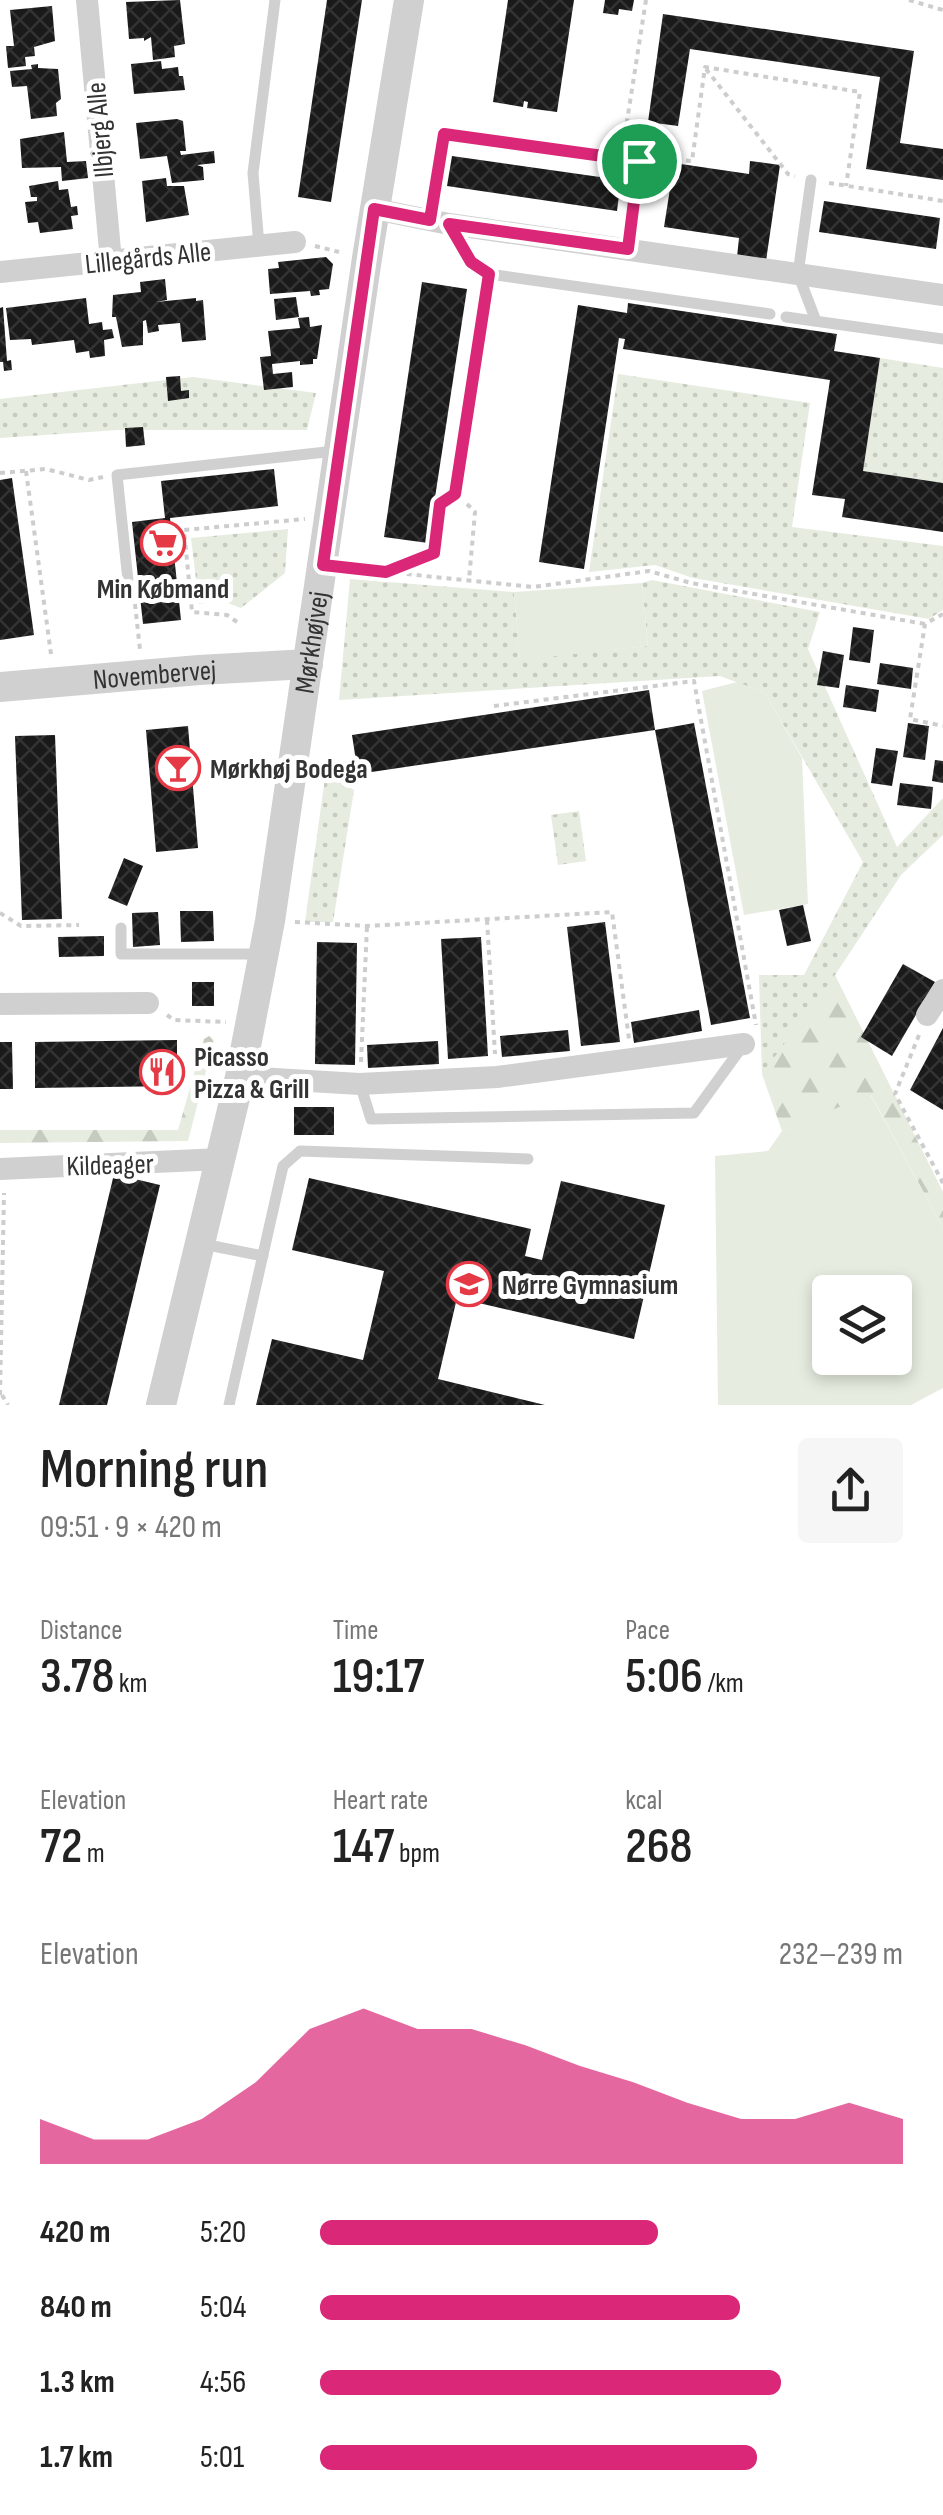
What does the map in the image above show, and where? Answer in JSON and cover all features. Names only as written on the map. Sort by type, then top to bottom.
[{"type":"street","name":"Ilbjerg Alle","points":[[87,0],[111,261]]},
{"type":"street","name":"Mørkhøjvej","points":[[160,1405],[240,1077],[270,921],[374,209],[409,0]]},
{"type":"street","points":[[374,209],[439,222],[943,295]]},
{"type":"street","name":"Lillegårds Alle","points":[[0,272],[296,242]]},
{"type":"street","name":"Novembervej","points":[[0,686],[308,664]]},
{"type":"street","points":[[927,1015],[943,990]]},
{"type":"street","points":[[0,1004],[148,1003]]},
{"type":"street","points":[[240,1077],[360,1084],[496,1077],[744,1044]]},
{"type":"street","name":"Kildeager","points":[[2,1169],[221,1160]]},
{"type":"lane","points":[[258,246],[253,173],[276,0]]},
{"type":"lane","points":[[444,134],[439,222],[471,262],[489,274],[770,314]]},
{"type":"lane","points":[[628,249],[639,161]]},
{"type":"lane","points":[[810,180],[798,274],[816,321]]},
{"type":"lane","points":[[455,494],[489,274]]},
{"type":"lane","points":[[786,317],[943,339]]},
{"type":"lane","points":[[129,590],[117,475],[340,450]]},
{"type":"lane","points":[[121,928],[121,954],[264,954]]},
{"type":"lane","points":[[360,1084],[371,1120],[694,1112],[744,1044]]},
{"type":"lane","points":[[230,1405],[283,1166],[300,1150],[528,1160]]},
{"type":"lane","points":[[200,1243],[263,1256]]},
{"type":"path","points":[[444,134],[621,158],[646,0]]},
{"type":"path","points":[[910,0],[943,10]]},
{"type":"path","points":[[639,161],[661,157],[692,161],[705,67]]},
{"type":"path","points":[[705,67],[788,174],[943,201]]},
{"type":"path","points":[[705,67],[860,92],[846,186]]},
{"type":"path","points":[[296,242],[367,258]]},
{"type":"path","points":[[0,473],[46,469],[90,480],[117,475]]},
{"type":"path","points":[[26,471],[54,681]]},
{"type":"path","points":[[386,572],[434,553],[440,504],[455,494],[475,512],[469,580]]},
{"type":"path","points":[[237,622],[228,614],[192,612],[184,530],[329,517]]},
{"type":"path","points":[[323,565],[534,586],[649,571],[690,584],[925,624],[943,614]]},
{"type":"path","points":[[129,590],[134,598],[142,674]]},
{"type":"path","points":[[925,624],[910,719],[943,726]]},
{"type":"path","points":[[494,706],[694,681],[757,1032],[744,1044]]},
{"type":"path","points":[[270,921],[366,926],[612,912],[631,1060]]},
{"type":"path","points":[[0,913],[21,926],[79,924]]},
{"type":"path","points":[[487,920],[496,1077]]},
{"type":"path","points":[[360,1084],[366,926]]},
{"type":"path","points":[[148,1003],[174,1020],[251,1022]]},
{"type":"path","points":[[927,1015],[895,1094],[943,1183]]},
{"type":"path","points":[[2,1169],[1,1395],[8,1405]]},
{"type":"green space","points":[[880,358],[943,368],[943,483],[863,471]]},
{"type":"green space","points":[[618,374],[810,403],[792,527],[943,546],[943,610],[929,619],[693,578],[655,565],[589,572]]},
{"type":"green space","points":[[193,377],[316,393],[307,430],[118,430],[0,438],[0,399]]},
{"type":"green space","points":[[288,529],[285,573],[241,608],[220,600],[199,604],[191,538]]},
{"type":"green space","points":[[350,579],[514,592],[520,659],[648,646],[642,583],[652,580],[820,612],[808,649],[897,847],[943,798],[943,835],[901,875],[812,1010],[762,1074],[759,975],[804,975],[863,862],[765,693],[720,676],[339,700]]},
{"type":"green space","points":[[642,583],[648,646],[520,660],[514,592]]},
{"type":"green space","points":[[737,682],[765,693],[802,758],[808,904],[744,915],[702,691]]},
{"type":"green space","points":[[326,771],[354,790],[333,922],[305,922]]},
{"type":"green space","points":[[579,811],[586,861],[558,865],[551,815]]},
{"type":"green space","points":[[835,975],[943,1192],[943,1228],[871,1095],[782,1131],[762,1074]]},
{"type":"green space","points":[[209,1036],[214,1040],[188,1141],[0,1143],[0,1130],[178,1130],[204,1039]]},
{"type":"green space","points":[[870,1094],[943,1228],[943,1388],[911,1405],[718,1405],[715,1156],[768,1151],[782,1131]]},
{"type":"building","points":[[180,0],[185,44],[174,46],[175,57],[153,60],[151,37],[144,41],[129,39],[126,2]]},
{"type":"building","points":[[327,0],[362,0],[331,202],[298,197]]},
{"type":"building","points":[[508,0],[574,0],[557,112],[527,108],[528,102],[524,101],[523,107],[493,102]]},
{"type":"building","points":[[605,0],[634,0],[632,11],[619,9],[618,15],[603,13]]},
{"type":"building","points":[[52,6],[55,41],[34,47],[35,56],[25,57],[26,66],[8,68],[6,46],[14,46],[10,10]]},
{"type":"building","points":[[663,14],[914,51],[900,143],[943,149],[943,180],[866,169],[880,77],[690,49],[678,126],[648,122]]},
{"type":"building","points":[[161,61],[162,69],[178,67],[185,90],[134,94],[131,64]]},
{"type":"building","points":[[38,64],[38,68],[58,69],[61,99],[56,103],[57,116],[31,119],[27,86],[12,87],[10,71],[32,69],[31,65]]},
{"type":"building","points":[[183,121],[186,151],[180,151],[181,155],[214,151],[215,163],[197,165],[203,167],[204,180],[172,183],[167,156],[140,159],[136,123]]},
{"type":"building","points":[[64,132],[67,162],[86,161],[88,178],[62,181],[61,167],[22,168],[20,139]]},
{"type":"building","points":[[452,156],[621,180],[617,211],[447,186]]},
{"type":"building","points":[[750,161],[780,165],[766,261],[737,257],[739,238],[664,227],[674,163],[749,174]]},
{"type":"building","points":[[166,178],[167,186],[184,186],[189,215],[146,222],[142,181]]},
{"type":"building","points":[[58,181],[59,190],[68,189],[71,207],[77,206],[78,215],[71,216],[73,229],[40,233],[38,222],[28,223],[25,202],[37,201],[37,197],[31,197],[29,186]]},
{"type":"building","points":[[824,201],[940,218],[936,249],[819,232]]},
{"type":"building","points":[[326,257],[333,264],[329,289],[319,290],[320,295],[311,296],[310,291],[270,294],[268,269],[279,268],[278,262]]},
{"type":"building","points":[[165,279],[167,300],[156,302],[203,300],[206,340],[182,342],[180,323],[158,325],[159,331],[148,333],[146,320],[143,345],[122,347],[116,317],[112,317],[113,295],[141,292],[140,282]]},
{"type":"building","points":[[422,282],[467,289],[428,543],[384,537]]},
{"type":"building","points":[[296,297],[299,317],[276,320],[274,299]]},
{"type":"building","points":[[86,298],[89,324],[102,322],[103,330],[112,329],[114,338],[104,340],[105,356],[90,358],[89,351],[76,353],[74,340],[32,345],[31,339],[10,340],[6,308]]},
{"type":"building","points":[[628,303],[837,334],[834,351],[880,358],[863,471],[943,483],[943,532],[842,517],[845,499],[812,495],[830,380],[623,349],[625,339],[619,338],[584,569],[539,562],[578,305],[627,313]]},
{"type":"building","points":[[3,307],[7,361],[11,360],[12,370],[4,371],[0,362]]},
{"type":"building","points":[[309,317],[310,327],[322,325],[317,359],[313,359],[313,364],[272,364],[273,374],[292,372],[293,387],[264,390],[260,357],[271,356],[268,331],[300,328],[298,318]]},
{"type":"building","points":[[180,376],[181,391],[189,390],[189,398],[168,401],[166,377]]},
{"type":"building","points":[[143,427],[145,445],[126,447],[125,428]]},
{"type":"building","points":[[274,469],[278,506],[170,518],[181,620],[143,624],[132,522],[165,518],[161,481]]},
{"type":"building","points":[[12,478],[34,635],[0,640],[0,480]]},
{"type":"building","points":[[853,627],[874,630],[870,663],[849,660]]},
{"type":"building","points":[[823,651],[844,655],[839,688],[817,685]]},
{"type":"building","points":[[880,663],[913,668],[911,689],[877,684]]},
{"type":"building","points":[[846,685],[879,690],[876,712],[843,707]]},
{"type":"building","points":[[649,690],[655,730],[358,774],[352,735]]},
{"type":"building","points":[[694,723],[750,1018],[711,1025],[655,730]]},
{"type":"building","points":[[908,723],[929,726],[925,760],[903,757]]},
{"type":"building","points":[[188,726],[198,848],[156,852],[146,730]]},
{"type":"building","points":[[55,735],[62,919],[22,920],[15,736]]},
{"type":"building","points":[[876,748],[898,751],[892,786],[871,783]]},
{"type":"building","points":[[935,760],[943,761],[943,783],[932,781]]},
{"type":"building","points":[[900,783],[933,787],[931,809],[897,805]]},
{"type":"building","points":[[124,858],[143,866],[127,906],[108,898]]},
{"type":"building","points":[[803,905],[811,941],[787,946],[779,910]]},
{"type":"building","points":[[180,911],[213,911],[214,941],[181,942]]},
{"type":"building","points":[[158,912],[160,945],[133,947],[132,913]]},
{"type":"building","points":[[605,922],[620,1042],[581,1046],[567,927]]},
{"type":"building","points":[[104,936],[104,956],[59,957],[58,937]]},
{"type":"building","points":[[481,937],[488,1056],[448,1059],[441,939]]},
{"type":"building","points":[[317,942],[357,943],[355,1065],[315,1064]]},
{"type":"building","points":[[903,964],[935,982],[892,1056],[861,1037]]},
{"type":"building","points":[[192,982],[214,982],[214,1006],[192,1006]]},
{"type":"building","points":[[699,1010],[702,1031],[634,1043],[631,1022]]},
{"type":"building","points":[[943,1028],[943,1110],[910,1090]]},
{"type":"building","points":[[568,1030],[570,1051],[502,1057],[500,1036]]},
{"type":"building","points":[[177,1040],[177,1086],[35,1088],[35,1042]]},
{"type":"building","points":[[438,1041],[439,1064],[368,1068],[367,1045]]},
{"type":"building","points":[[0,1042],[12,1042],[13,1089],[0,1089]]},
{"type":"building","points":[[294,1107],[334,1107],[334,1135],[294,1135]]},
{"type":"building","points":[[114,1174],[160,1185],[107,1405],[59,1405]]},
{"type":"building","points":[[309,1178],[531,1229],[525,1256],[542,1260],[561,1181],[665,1205],[634,1339],[457,1298],[438,1379],[545,1405],[256,1405],[272,1339],[363,1360],[384,1271],[292,1250]]},
{"type":"place","name":"Min Købmand","points":[[163,543]]},
{"type":"place","name":"Mørkhøj Bodega","points":[[178,768]]},
{"type":"place","name":"Picasso Pizza & Grill","points":[[162,1072]]},
{"type":"place","name":"Nørre Gymnasium","points":[[469,1284]]},
{"type":"route","points":[[444,134],[639,161],[628,249],[449,224],[471,262],[489,274],[455,494],[440,504],[434,553],[386,572],[323,565],[374,209],[430,220],[444,134]]}]
